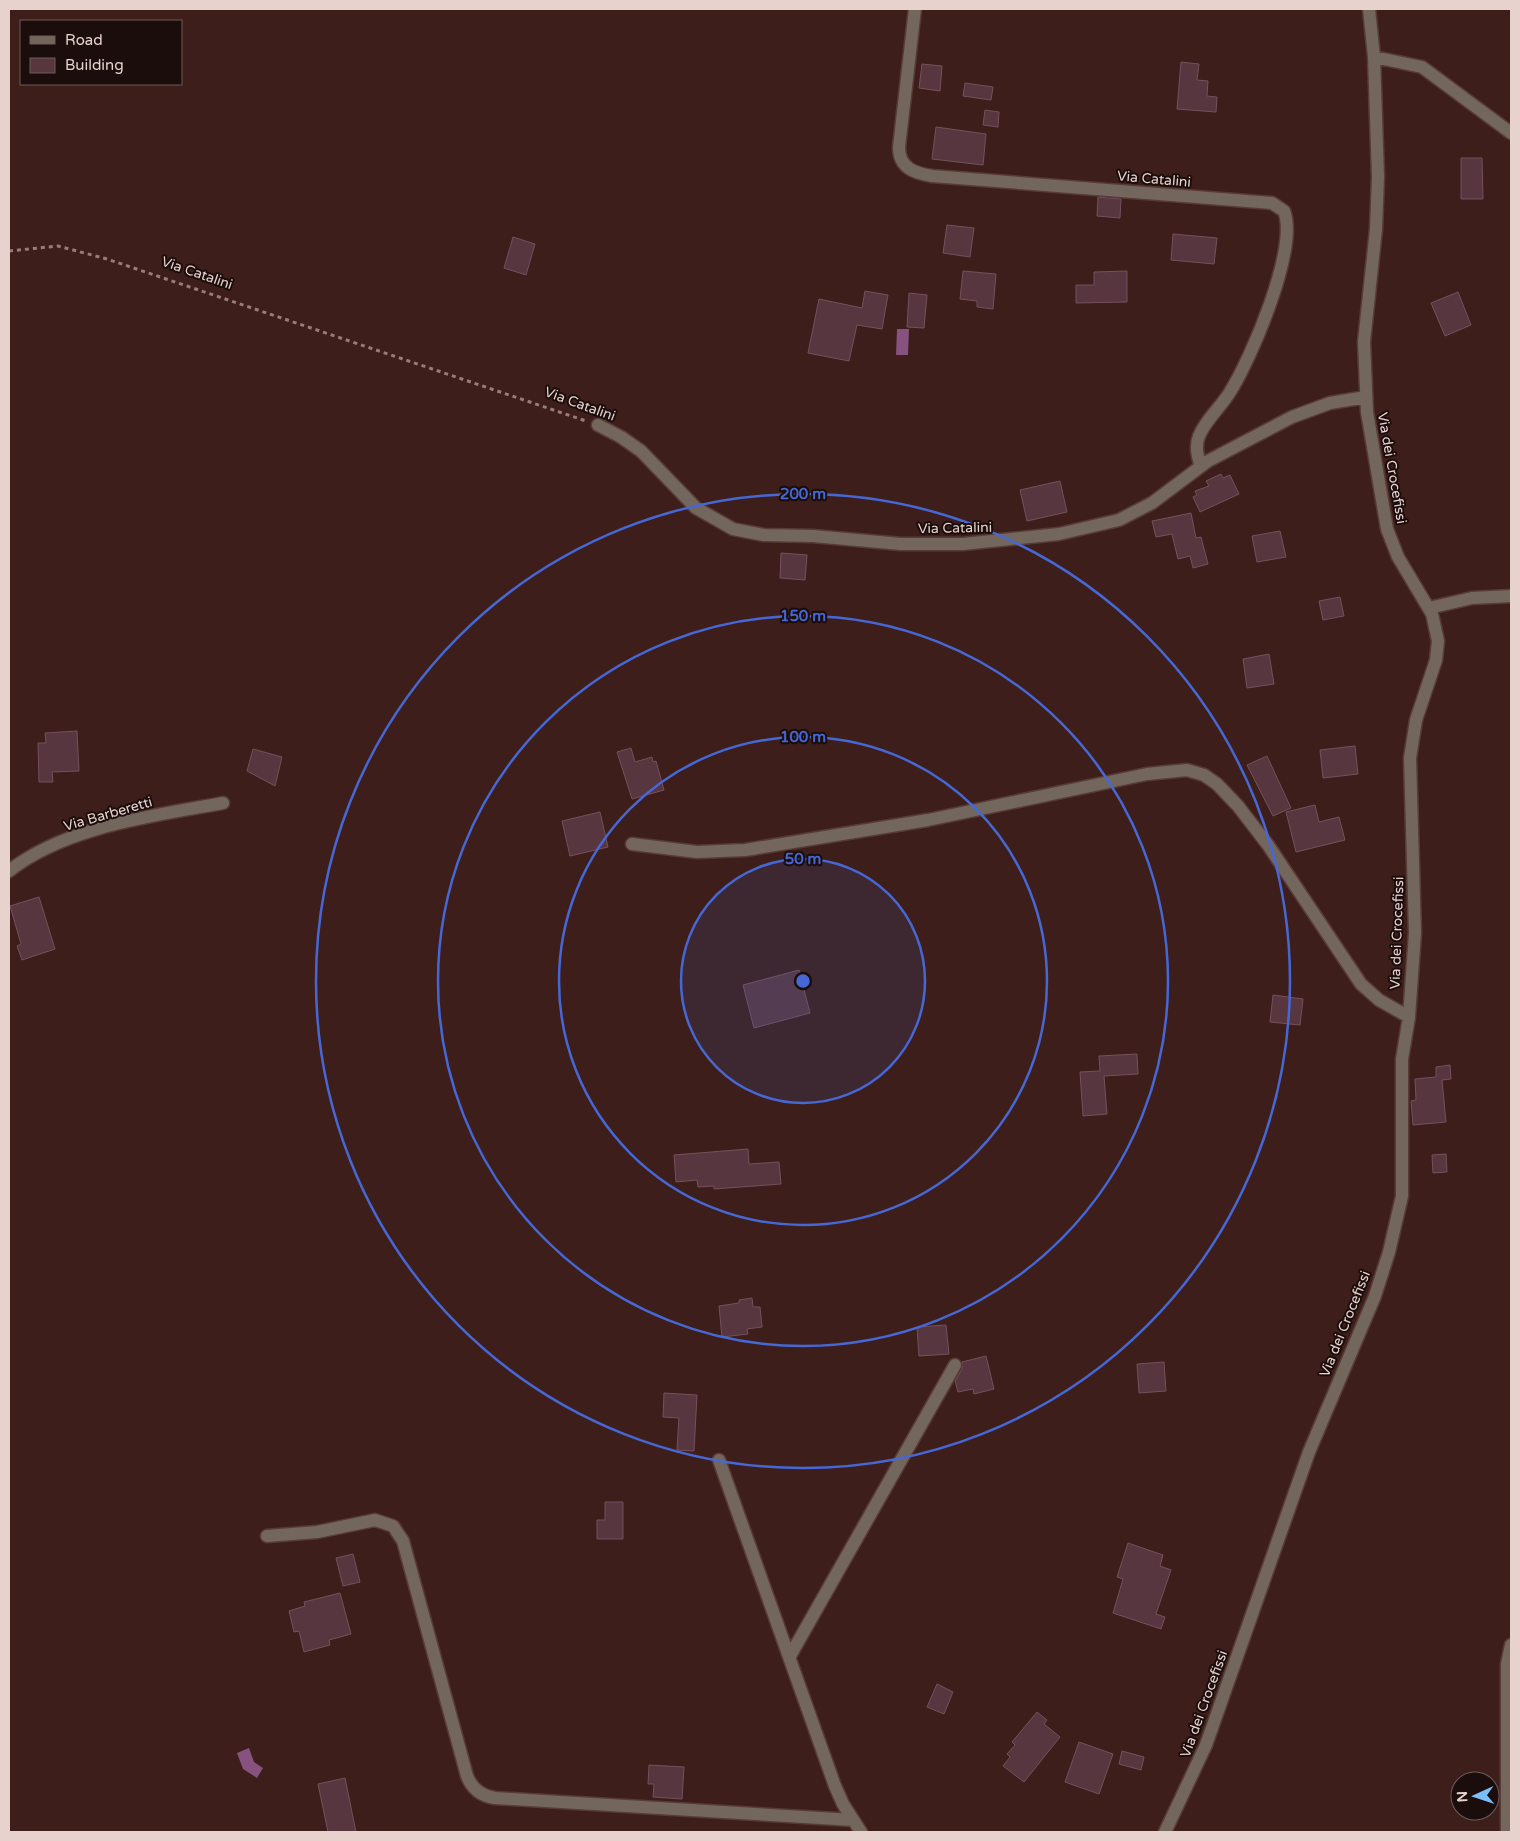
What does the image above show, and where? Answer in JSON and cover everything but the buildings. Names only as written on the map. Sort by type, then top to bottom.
[{"type":"street","name":"Via Catalini","points":[[915,9],[899,147],[902,161],[908,169],[932,176],[1272,203],[1284,211],[1287,239],[1280,275],[1238,379],[1199,436],[1197,451],[1201,466]]},
{"type":"street","name":"Via dei Crocefissi","points":[[1165,1832],[1206,1745],[1309,1452],[1364,1324],[1390,1252],[1402,1196],[1402,1059],[1409,1017],[1415,917],[1410,758],[1414,727],[1431,679],[1437,652],[1437,630],[1429,608],[1398,557],[1387,529],[1366,397],[1365,323],[1378,203],[1374,57],[1369,9]]},
{"type":"street","points":[[1374,57],[1422,67],[1511,133]]},
{"type":"street","name":"Via Catalini","points":[[598,425],[621,437],[641,451],[680,494],[702,512],[733,529],[764,535],[813,536],[930,545],[995,542],[1052,535],[1100,526],[1136,512],[1152,503],[1201,466],[1299,414],[1334,402],[1366,397]]},
{"type":"street","points":[[1429,608],[1472,598],[1511,596]]},
{"type":"street","points":[[632,844],[688,852],[746,850],[928,820],[1147,774],[1181,770],[1192,771],[1217,784],[1248,820],[1365,989],[1409,1017]]},
{"type":"street","name":"Via Barberetti","points":[[9,871],[29,857],[90,832],[142,818],[223,803]]},
{"type":"street","points":[[790,1656],[954,1365]]},
{"type":"street","points":[[720,1460],[836,1786],[861,1832]]},
{"type":"street","points":[[267,1536],[317,1532],[375,1520],[388,1523],[398,1530],[403,1541],[467,1776],[473,1787],[483,1795],[495,1798],[853,1820]]},
{"type":"street","points":[[1507,1832],[1507,1664],[1511,1645]]},
{"type":"path","name":"Via Catalini","points":[[9,251],[58,246],[107,259],[598,425]]},
{"type":"shaded area","points":[[897,329],[909,329],[908,355],[896,355]]},
{"type":"shaded area","points":[[249,1748],[254,1762],[263,1768],[257,1778],[243,1769],[237,1753]]}]
